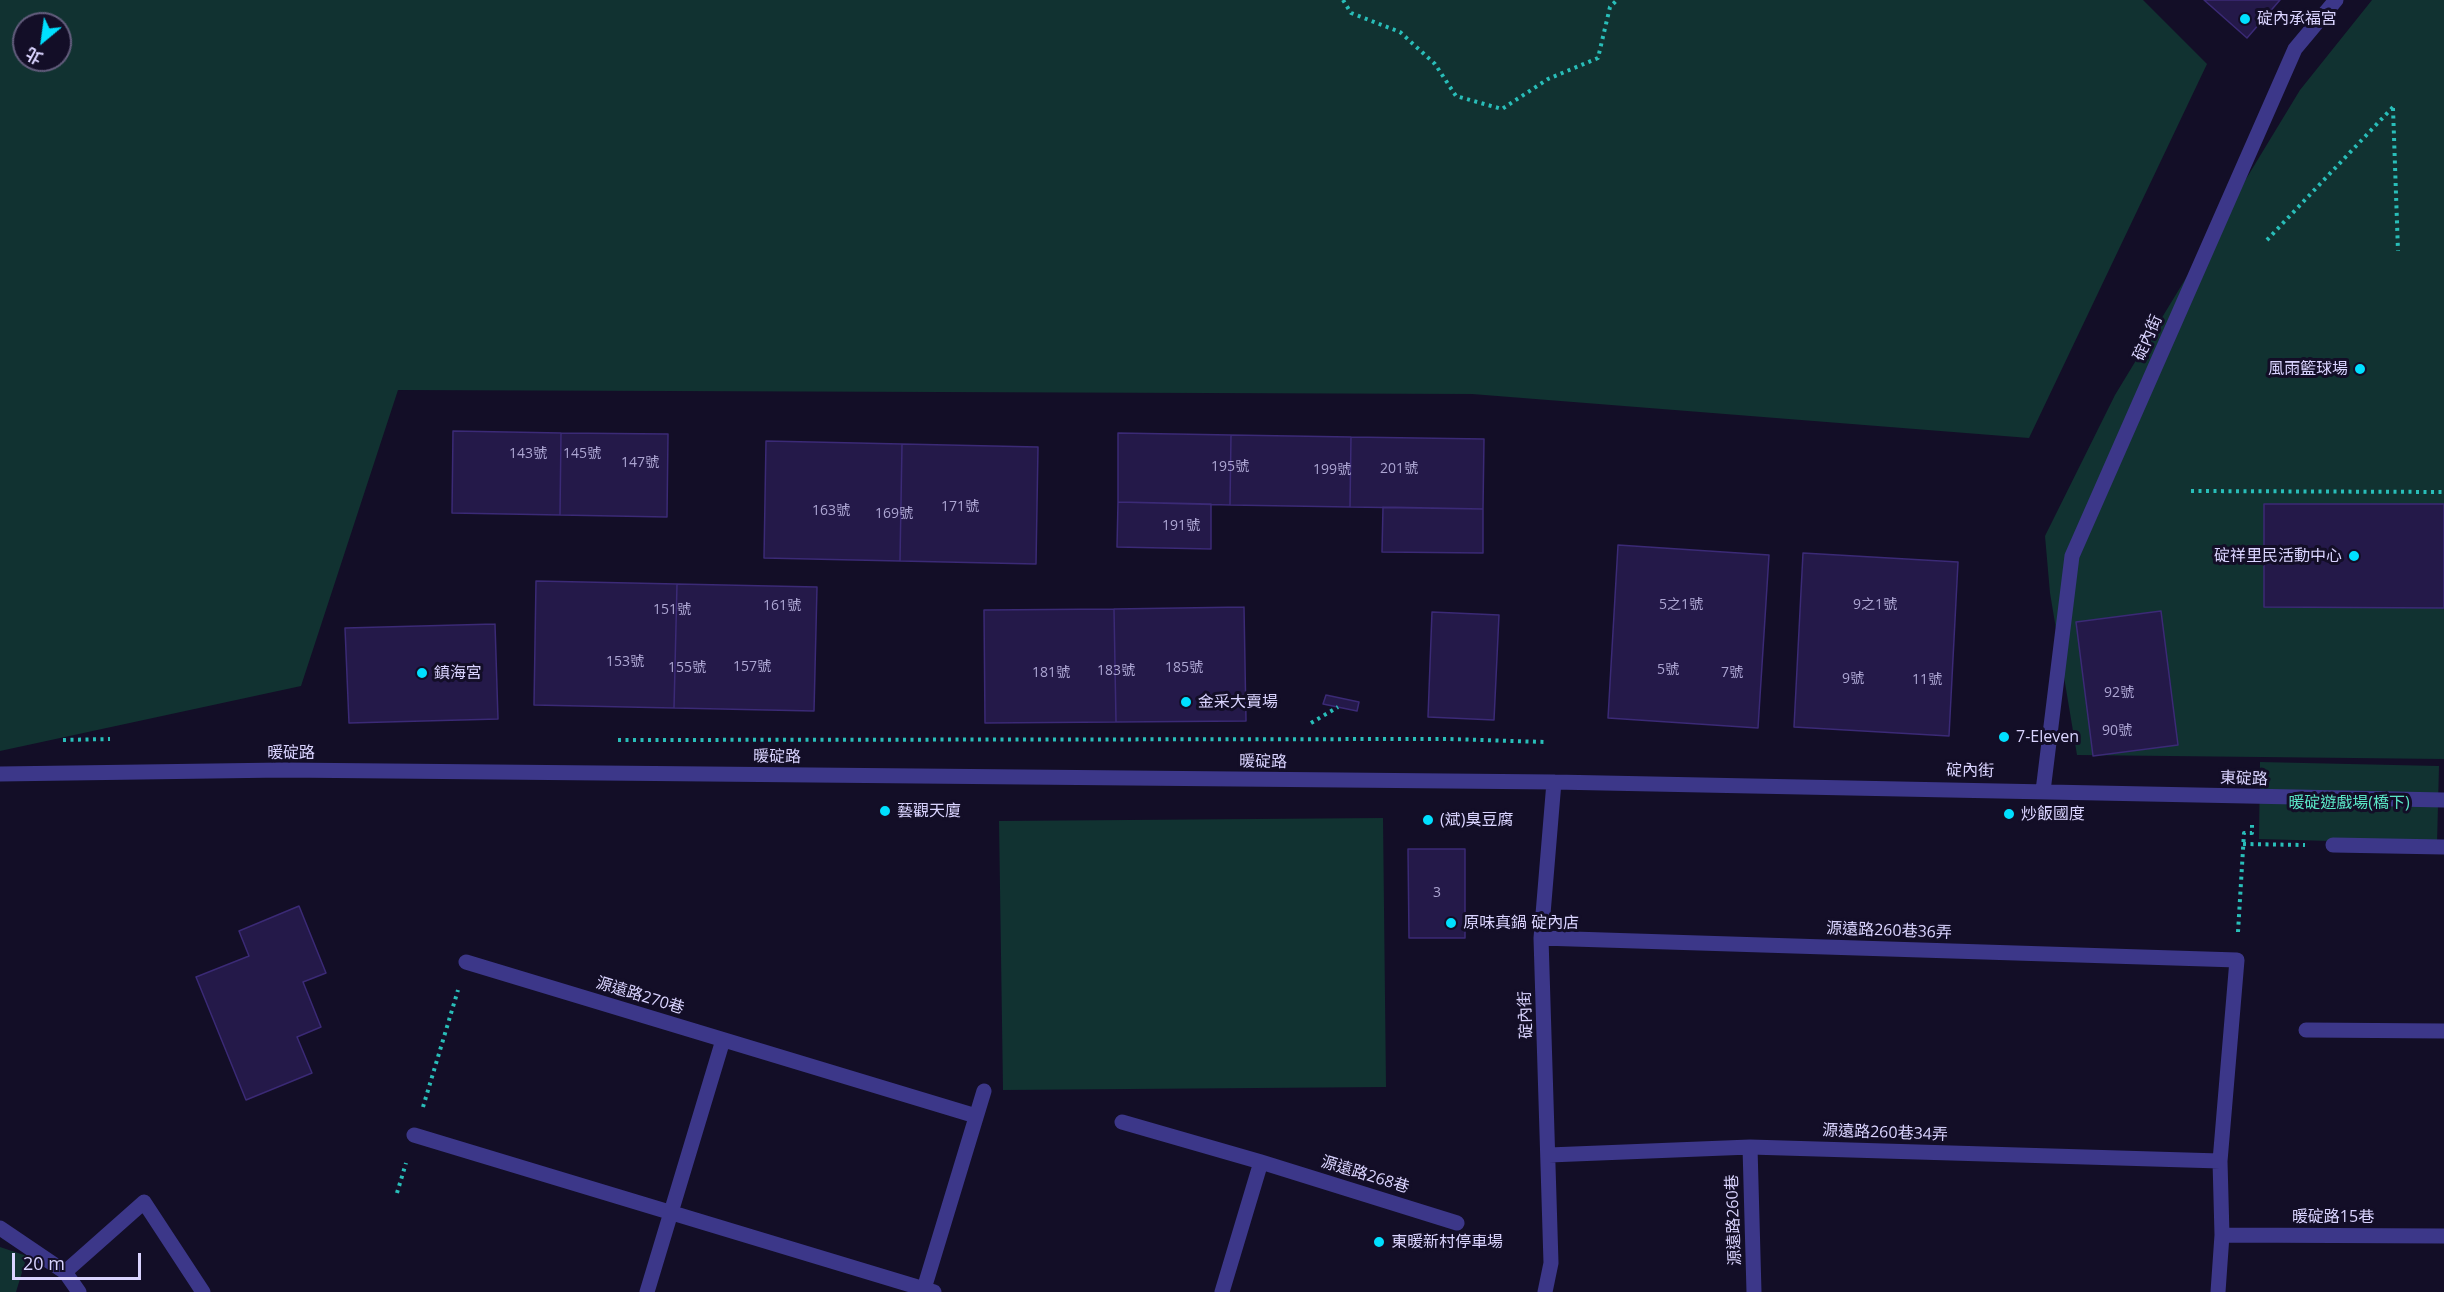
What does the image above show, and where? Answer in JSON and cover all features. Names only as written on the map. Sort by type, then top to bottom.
[{"type":"street","name":"碇內街","points":[[1545,1292],[1551,1263],[1541,938],[1554,782],[2043,791],[2073,556],[2295,49],[2336,0]]},
{"type":"street","name":"暖碇路","points":[[0,774],[283,770],[1554,782]]},
{"type":"street","name":"東碇路","points":[[2043,791],[2444,800]]},
{"type":"street","points":[[2333,845],[2444,847]]},
{"type":"street","name":"源遠路260巷36弄","points":[[1541,938],[2237,960]]},
{"type":"street","points":[[2218,1292],[2222,1235],[2220,1161],[2237,960]]},
{"type":"street","name":"源遠路270巷","points":[[466,962],[976,1116]]},
{"type":"street","points":[[2306,1030],[2444,1031]]},
{"type":"street","points":[[647,1292],[723,1040]]},
{"type":"street","points":[[414,1135],[927,1291],[984,1091]]},
{"type":"street","name":"源遠路268巷","points":[[1122,1122],[1262,1162],[1457,1223]]},
{"type":"street","name":"源遠路260巷34弄","points":[[1549,1155],[1750,1148],[2220,1161]]},
{"type":"street","name":"源遠路260巷","points":[[1750,1148],[1754,1292]]},
{"type":"street","points":[[1222,1292],[1262,1162]]},
{"type":"street","points":[[65,1272],[144,1202],[203,1292]]},
{"type":"street","points":[[0,1228],[65,1272],[79,1292]]},
{"type":"street","name":"暖碇路15巷","points":[[2222,1235],[2444,1236]]},
{"type":"path","points":[[1343,0],[1351,13],[1400,32],[1435,64],[1456,96],[1502,109],[1548,80],[1598,58],[1610,7],[1617,0]]},
{"type":"path","points":[[2267,240],[2393,108],[2398,251]]},
{"type":"path","points":[[2192,490],[2444,492]]},
{"type":"path","points":[[1311,723],[1338,707]]},
{"type":"path","points":[[606,740],[1449,739],[1545,742]]},
{"type":"path","points":[[58,740],[113,740]]},
{"type":"path","points":[[2237,960],[2244,833]]},
{"type":"path","points":[[2243,844],[2333,845]]},
{"type":"path","points":[[397,1193],[466,962]]},
{"type":"green space","points":[[0,0],[2143,0],[2207,64],[2029,438],[1472,394],[398,390],[301,686],[0,751]]},
{"type":"green space","points":[[2372,0],[2444,0],[2444,759],[2077,755],[2050,593],[2045,536],[2115,395],[2300,90]]},
{"type":"green space","name":"暖碇遊戲場(橋下)","points":[[2260,762],[2439,766],[2437,844],[2259,839]]},
{"type":"green space","points":[[1383,818],[1386,1087],[1003,1090],[999,821]]},
{"type":"green space","points":[[0,1247],[27,1256],[16,1292],[0,1292]]},
{"type":"building","name":"碇內承福宮","points":[[2204,0],[2280,0],[2247,38]]},
{"type":"building","points":[[453,431],[561,433],[560,515],[452,513]]},
{"type":"building","points":[[561,433],[668,434],[667,517],[560,515]]},
{"type":"building","points":[[1118,433],[1231,435],[1230,505],[1118,502]]},
{"type":"building","points":[[1231,435],[1351,437],[1350,507],[1230,505]]},
{"type":"building","points":[[1351,437],[1484,439],[1483,509],[1350,507]]},
{"type":"building","points":[[766,441],[902,444],[900,561],[764,558]]},
{"type":"building","points":[[902,444],[1038,447],[1036,564],[900,561]]},
{"type":"building","points":[[1118,502],[1211,504],[1211,549],[1117,547]]},
{"type":"building","name":"碇祥里民活動中心","points":[[2264,504],[2444,504],[2444,608],[2264,607]]},
{"type":"building","points":[[1383,507],[1483,509],[1483,553],[1382,552]]},
{"type":"building","points":[[1618,545],[1769,555],[1758,728],[1608,718]]},
{"type":"building","points":[[1803,553],[1958,562],[1949,736],[1794,727]]},
{"type":"building","points":[[536,581],[677,584],[674,708],[534,705]]},
{"type":"building","points":[[677,584],[817,587],[814,711],[674,708]]},
{"type":"building","points":[[1244,607],[1246,721],[1116,722],[1114,609]]},
{"type":"building","points":[[1114,609],[1116,722],[985,723],[984,610]]},
{"type":"building","points":[[2161,611],[2178,745],[2093,756],[2076,622]]},
{"type":"building","points":[[1432,612],[1499,615],[1494,720],[1428,717]]},
{"type":"building","name":"鎮海宮","points":[[495,624],[498,719],[349,723],[345,628]]},
{"type":"building","points":[[1326,695],[1359,702],[1357,711],[1323,704]]},
{"type":"building","points":[[1408,849],[1465,849],[1465,938],[1409,938]]},
{"type":"building","points":[[299,906],[326,973],[303,982],[321,1027],[297,1037],[312,1073],[246,1100],[196,977],[249,956],[239,931]]},
{"type":"place","name":"碇內承福宮","points":[[2245,19]]},
{"type":"place","name":"風雨籃球場","points":[[2360,369]]},
{"type":"place","name":"碇祥里民活動中心","points":[[2354,556]]},
{"type":"place","name":"鎮海宮","points":[[422,673]]},
{"type":"place","name":"金采大賣場","points":[[1186,702]]},
{"type":"place","name":"7-Eleven","points":[[2004,737]]},
{"type":"place","name":"藝觀天廈","points":[[885,811]]},
{"type":"place","name":"炒飯國度","points":[[2009,814]]},
{"type":"place","name":"(斌)臭豆腐","points":[[1428,820]]},
{"type":"place","name":"原味真鍋 碇內店","points":[[1451,923]]},
{"type":"place","name":"東暖新村停車場","points":[[1379,1242]]}]
